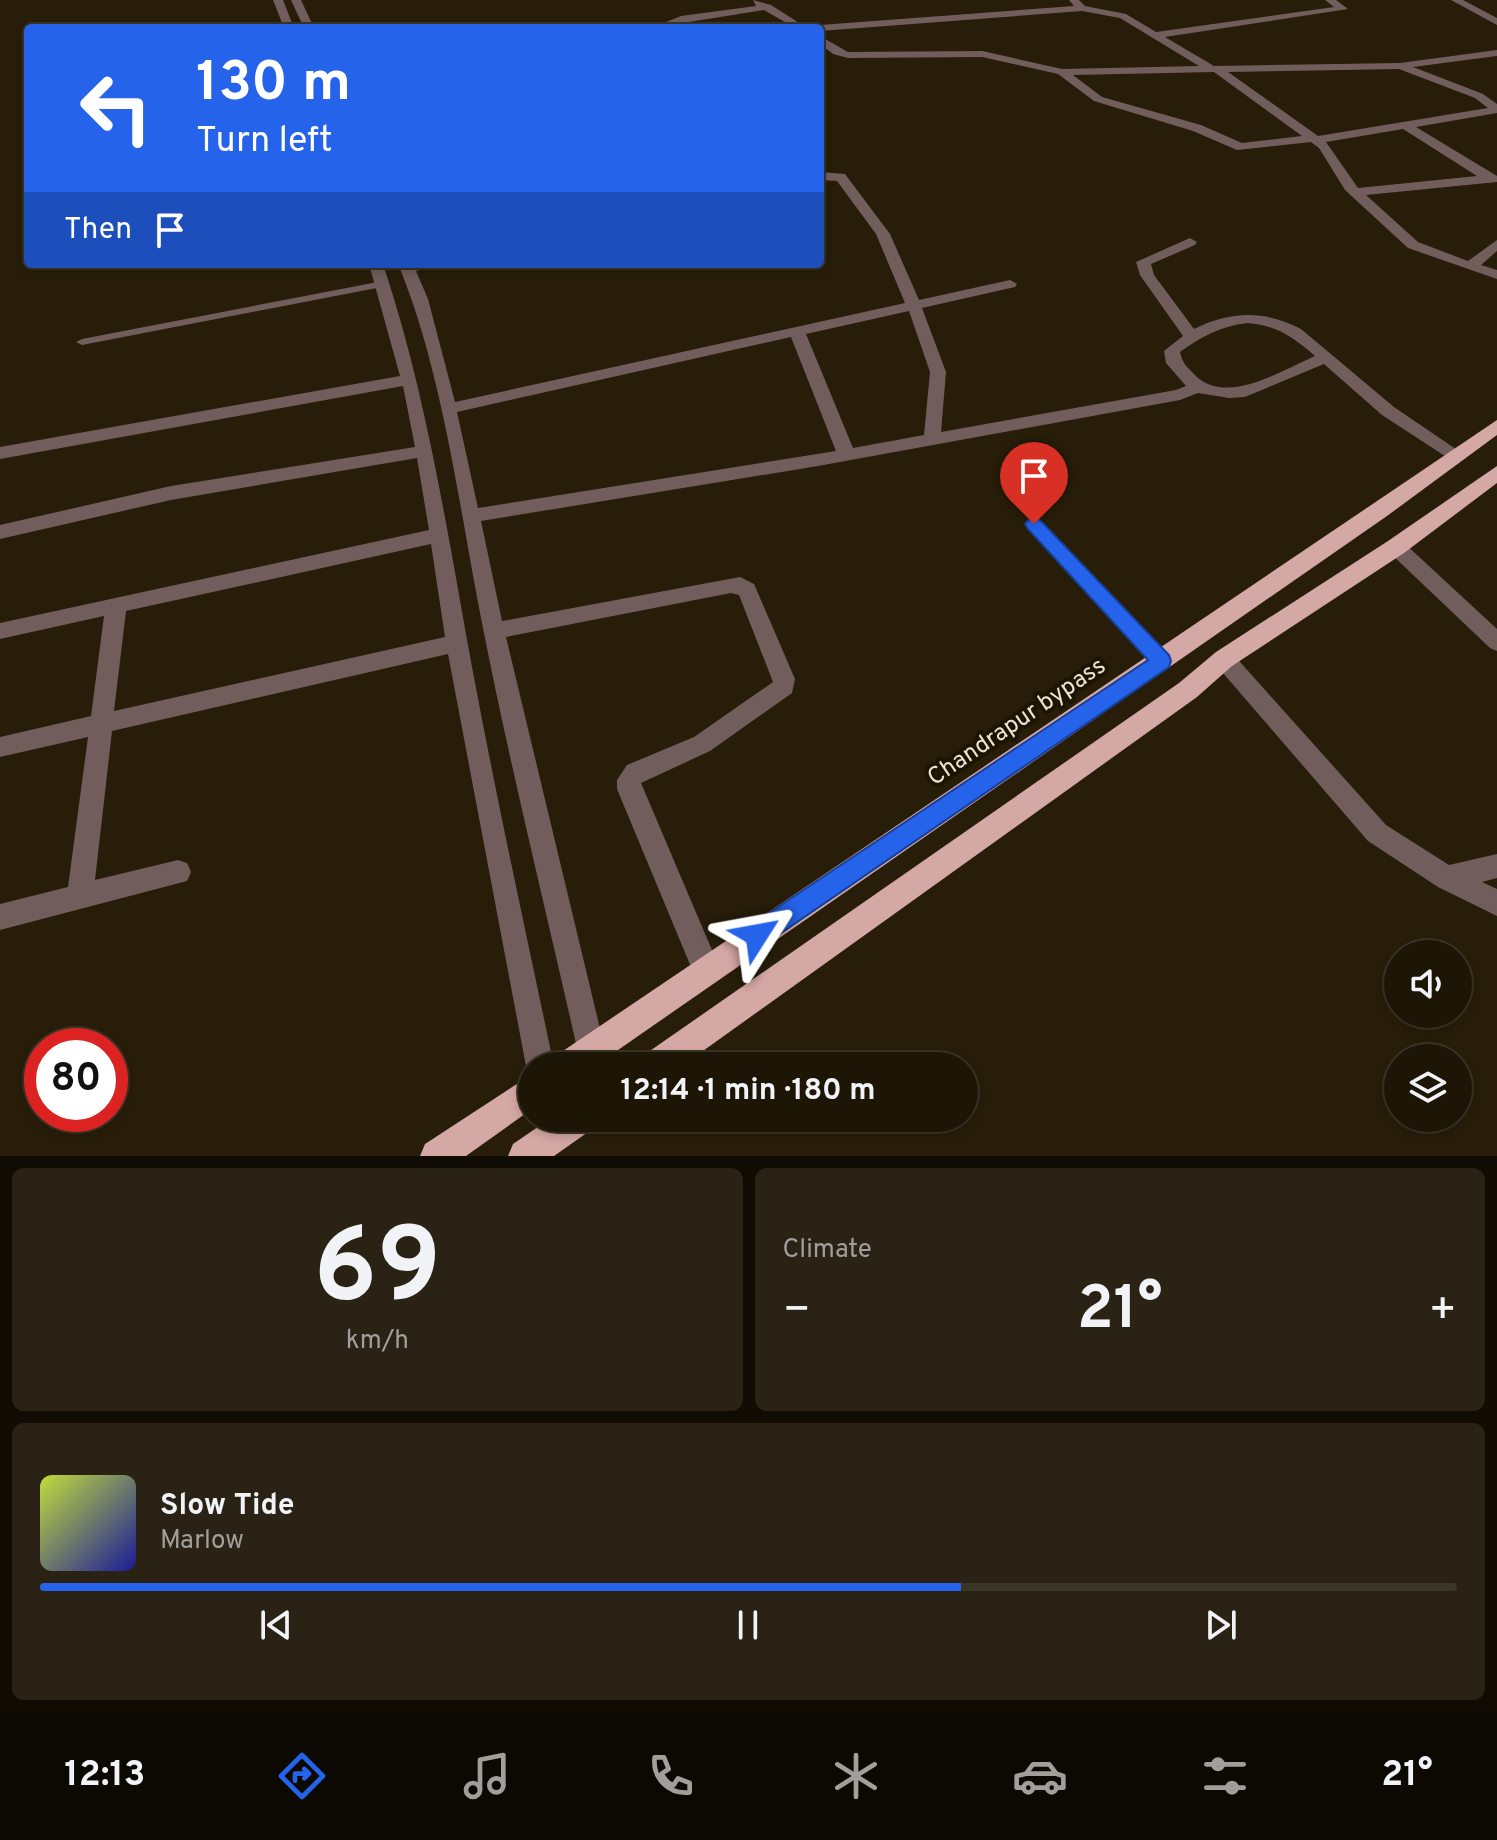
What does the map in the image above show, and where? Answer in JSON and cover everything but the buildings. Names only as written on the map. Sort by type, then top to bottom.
[{"type":"highway","name":"Chandrapur bypass","points":[[602,1052],[706,969],[1162,661],[1497,426]]},
{"type":"highway","points":[[675,1052],[1176,699],[1224,659],[1396,547],[1497,473]]},
{"type":"highway","points":[[437,1156],[518,1100]]},
{"type":"highway","points":[[525,1156],[558,1132]]},
{"type":"street","points":[[278,0],[286,24]]},
{"type":"street","points":[[296,0],[307,24]]},
{"type":"street","points":[[749,0],[768,7],[794,24]]},
{"type":"street","points":[[1154,35],[1343,9],[1330,0]]},
{"type":"street","points":[[1456,0],[1497,22]]},
{"type":"street","points":[[824,28],[1078,4],[1123,16],[1214,69],[1315,139],[1355,192],[1419,249],[1497,275]]},
{"type":"street","points":[[667,24],[681,19],[768,7]]},
{"type":"street","points":[[824,42],[837,52],[848,55],[972,53],[1062,72],[1400,66],[1497,53]]},
{"type":"street","points":[[1400,66],[1479,96],[1497,110]]},
{"type":"street","points":[[1062,72],[1098,99],[1197,128],[1241,147],[1315,139],[1497,110]]},
{"type":"street","points":[[1405,125],[1492,179]]},
{"type":"street","points":[[824,176],[841,177],[883,234],[930,343],[938,372],[932,439]]},
{"type":"street","points":[[1355,192],[1492,179]]},
{"type":"street","points":[[1190,242],[1143,262],[1147,275],[1191,336]]},
{"type":"street","points":[[1471,266],[1497,244]]},
{"type":"street","points":[[406,268],[421,299],[448,409],[494,631],[593,1052]]},
{"type":"street","points":[[380,274],[396,319],[425,451],[480,773],[537,1052]]},
{"type":"street","points":[[448,409],[1010,284]]},
{"type":"street","points":[[1196,387],[1171,357],[1172,351],[1191,336],[1231,318],[1247,318],[1289,328],[1388,411],[1457,456]]},
{"type":"street","points":[[797,332],[847,455]]},
{"type":"street","points":[[470,516],[847,455],[1180,395],[1196,387],[1229,393],[1245,392],[1327,357]]},
{"type":"street","points":[[0,453],[409,380]]},
{"type":"street","points":[[0,532],[171,493],[425,451]]},
{"type":"street","points":[[0,631],[438,535]]},
{"type":"street","points":[[1396,547],[1497,642]]},
{"type":"street","points":[[494,631],[731,585],[740,585],[747,590],[784,679],[784,686],[702,744],[635,773],[629,780],[629,789],[706,969]]},
{"type":"street","points":[[80,897],[116,606]]},
{"type":"street","points":[[0,747],[457,643]]},
{"type":"street","points":[[1224,659],[1368,825],[1387,841],[1447,878],[1497,903]]},
{"type":"street","points":[[1447,878],[1497,866]]},
{"type":"street","points":[[0,917],[178,872]]},
{"type":"lane","points":[[82,342],[380,274]]},
{"type":"lane","points":[[1034,524],[1162,661]]},
{"type":"route","points":[[757,935],[1162,661],[1034,524]]}]
